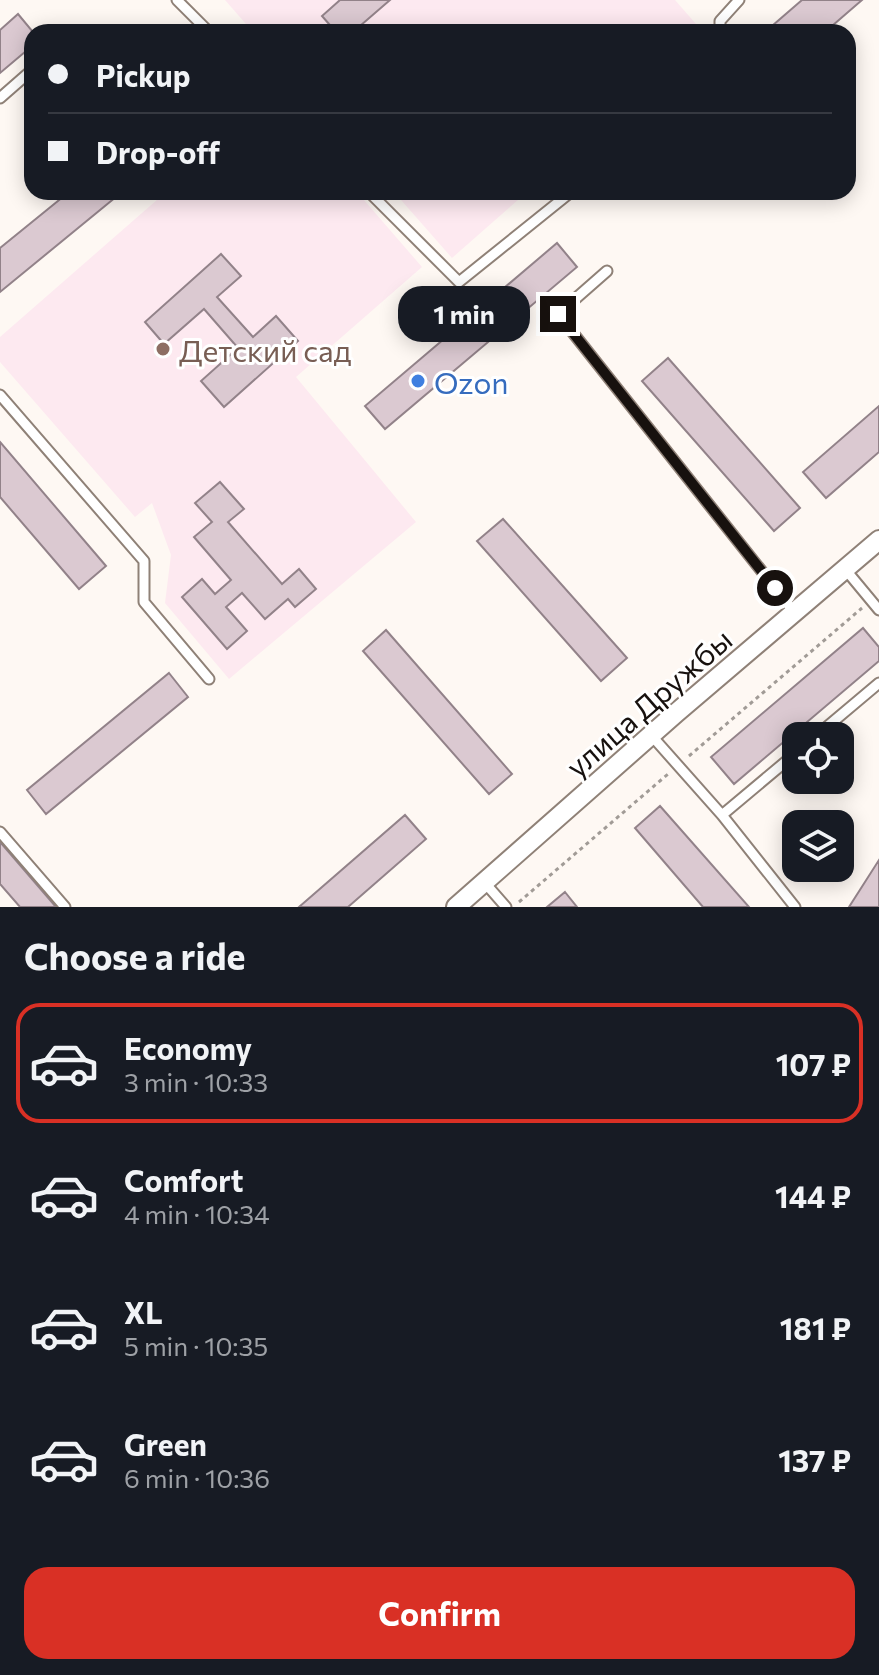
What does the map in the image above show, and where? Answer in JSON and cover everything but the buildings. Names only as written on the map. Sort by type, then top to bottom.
[{"type":"street","name":"улица Дружбы","points":[[456,907],[879,540]]},
{"type":"lane","points":[[177,0],[201,24]]},
{"type":"lane","points":[[720,24],[739,0]]},
{"type":"lane","points":[[0,98],[24,77]]},
{"type":"lane","points":[[377,200],[459,282],[561,200]]},
{"type":"lane","points":[[607,271],[558,314],[794,612]]},
{"type":"lane","points":[[0,395],[144,561],[144,602],[209,679]]},
{"type":"lane","points":[[845,569],[879,610]]},
{"type":"lane","points":[[833,722],[879,683]]},
{"type":"lane","points":[[651,735],[722,815],[795,907]]},
{"type":"lane","points":[[722,815],[782,765]]},
{"type":"lane","points":[[0,832],[65,907]]},
{"type":"lane","points":[[485,883],[506,907]]},
{"type":"path","points":[[513,907],[871,600]]},
{"type":"shaded area","points":[[225,0],[675,0],[696,24],[246,24]]},
{"type":"shaded area","name":"Детский сад","points":[[157,200],[364,200],[422,267],[296,377],[416,522],[229,679],[165,603],[171,555],[152,503],[135,517],[0,362],[0,337]]},
{"type":"shaded area","points":[[401,200],[518,200],[452,258]]},
{"type":"place","name":"Детский сад","points":[[163,349]]},
{"type":"place","name":"Ozon","points":[[418,381]]},
{"type":"route","points":[[558,314],[775,588]]}]
